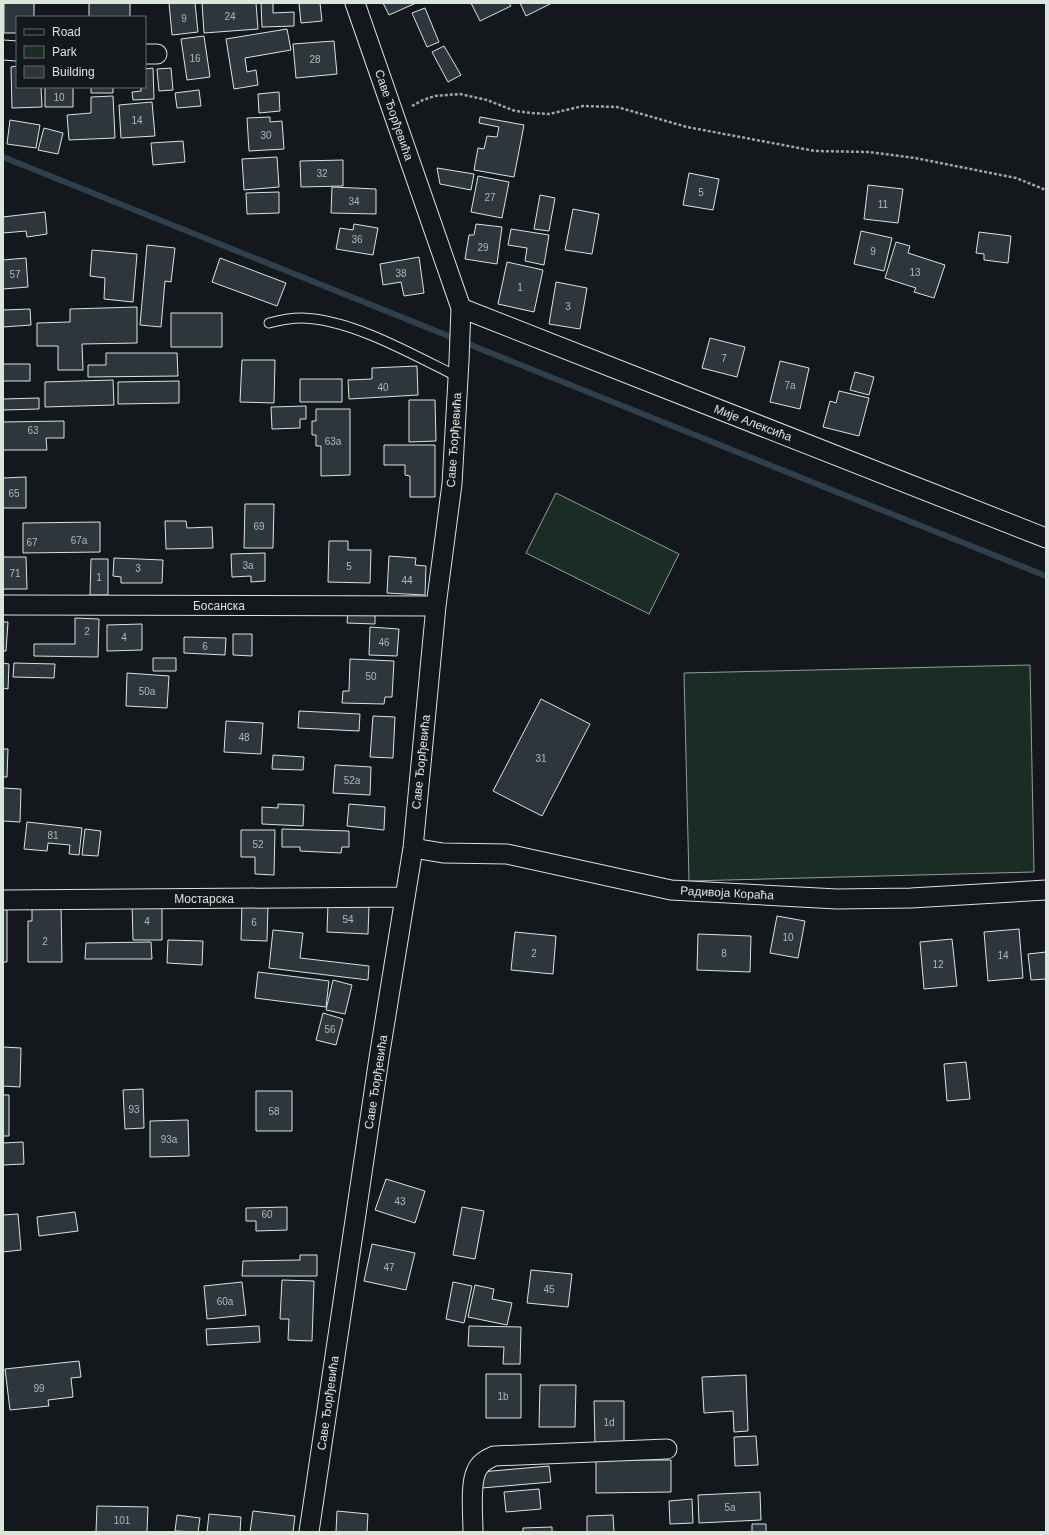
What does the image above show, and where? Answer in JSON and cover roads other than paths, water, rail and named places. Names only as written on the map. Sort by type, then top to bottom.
[{"type":"street","name":"Саве Ђорђевића","points":[[309,1532],[412,848],[436,606],[452,484],[461,308],[356,3]]},
{"type":"street","points":[[3,50],[16,51]]},
{"type":"street","name":"Мије Алексића","points":[[461,308],[1046,538]]},
{"type":"street","name":"Босанска","points":[[3,605],[436,606]]},
{"type":"street","name":"Радивоја Кораћа","points":[[412,848],[443,853],[507,854],[671,890],[837,899],[910,898],[1046,890]]},
{"type":"street","name":"Мостарска","points":[[3,900],[405,897]]},
{"type":"street","points":[[473,1532],[474,1486],[476,1471],[484,1460],[494,1456],[667,1449]]},
{"type":"lane","points":[[269,323],[285,319],[301,318],[340,325],[360,331],[459,369]]},
{"type":"waterway","points":[[3,157],[1046,576]]}]
